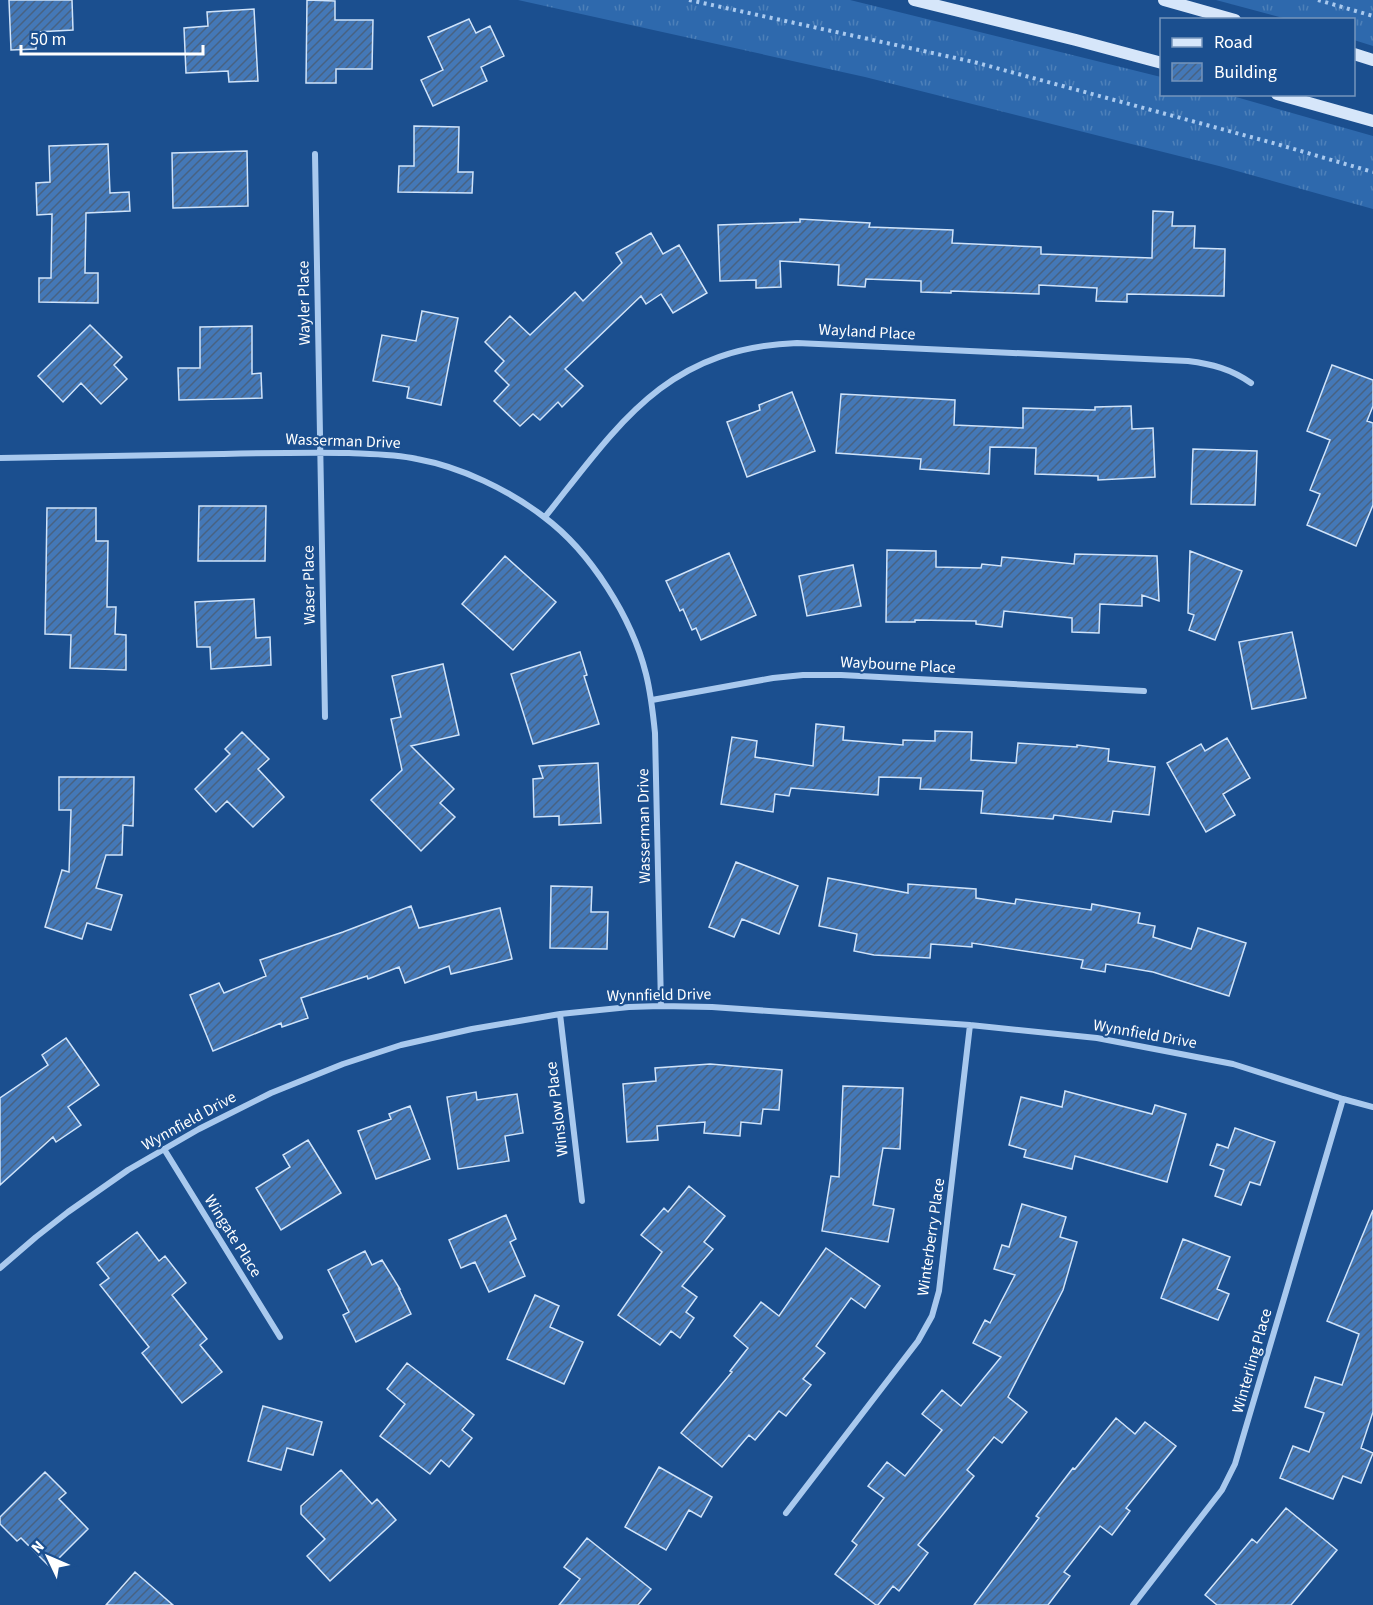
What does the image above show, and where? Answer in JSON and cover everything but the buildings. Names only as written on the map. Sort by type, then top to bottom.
[{"type":"main road","points":[[914,0],[1160,63]]},
{"type":"main road","points":[[1164,0],[1228,18]]},
{"type":"main road","points":[[1355,55],[1373,60]]},
{"type":"main road","points":[[1284,96],[1373,122]]},
{"type":"street","name":"Wayler Place","points":[[315,154],[320,452]]},
{"type":"street","name":"Wayland Place","points":[[545,517],[613,431],[658,389],[710,360],[735,351],[763,345],[797,343],[1188,361],[1221,366],[1251,383]]},
{"type":"street","name":"Wasserman Drive","points":[[0,458],[320,452],[401,456],[439,465],[479,479],[545,517],[586,558],[616,603],[640,656],[652,700],[656,754],[661,1006]]},
{"type":"street","name":"Waser Place","points":[[320,452],[325,717]]},
{"type":"street","name":"Waybourne Place","points":[[652,700],[772,678],[811,675],[1144,691]]},
{"type":"street","name":"Wynnfield Drive","points":[[0,1268],[75,1207],[128,1170],[233,1111],[271,1093],[401,1045],[431,1037],[560,1014],[661,1006],[712,1007],[970,1025],[1097,1038],[1233,1064],[1373,1107]]},
{"type":"street","name":"Winslow Place","points":[[560,1014],[582,1201]]},
{"type":"street","name":"Winterberry Place","points":[[786,1513],[918,1341],[932,1316],[939,1291],[970,1025]]},
{"type":"street","name":"Winterling Place","points":[[1133,1605],[1222,1490],[1235,1464],[1343,1099]]},
{"type":"street","name":"Wingate Place","points":[[164,1149],[280,1337]]},
{"type":"path","points":[[689,0],[974,62],[1373,172]]},
{"type":"path","points":[[1318,0],[1373,16]]},
{"type":"green space","points":[[518,0],[850,0],[1160,77],[1160,96],[1233,96],[1373,136],[1373,209],[1219,166],[865,77]]},
{"type":"green space","points":[[1216,0],[1373,0],[1373,46],[1355,40],[1355,18],[1283,18]]}]
